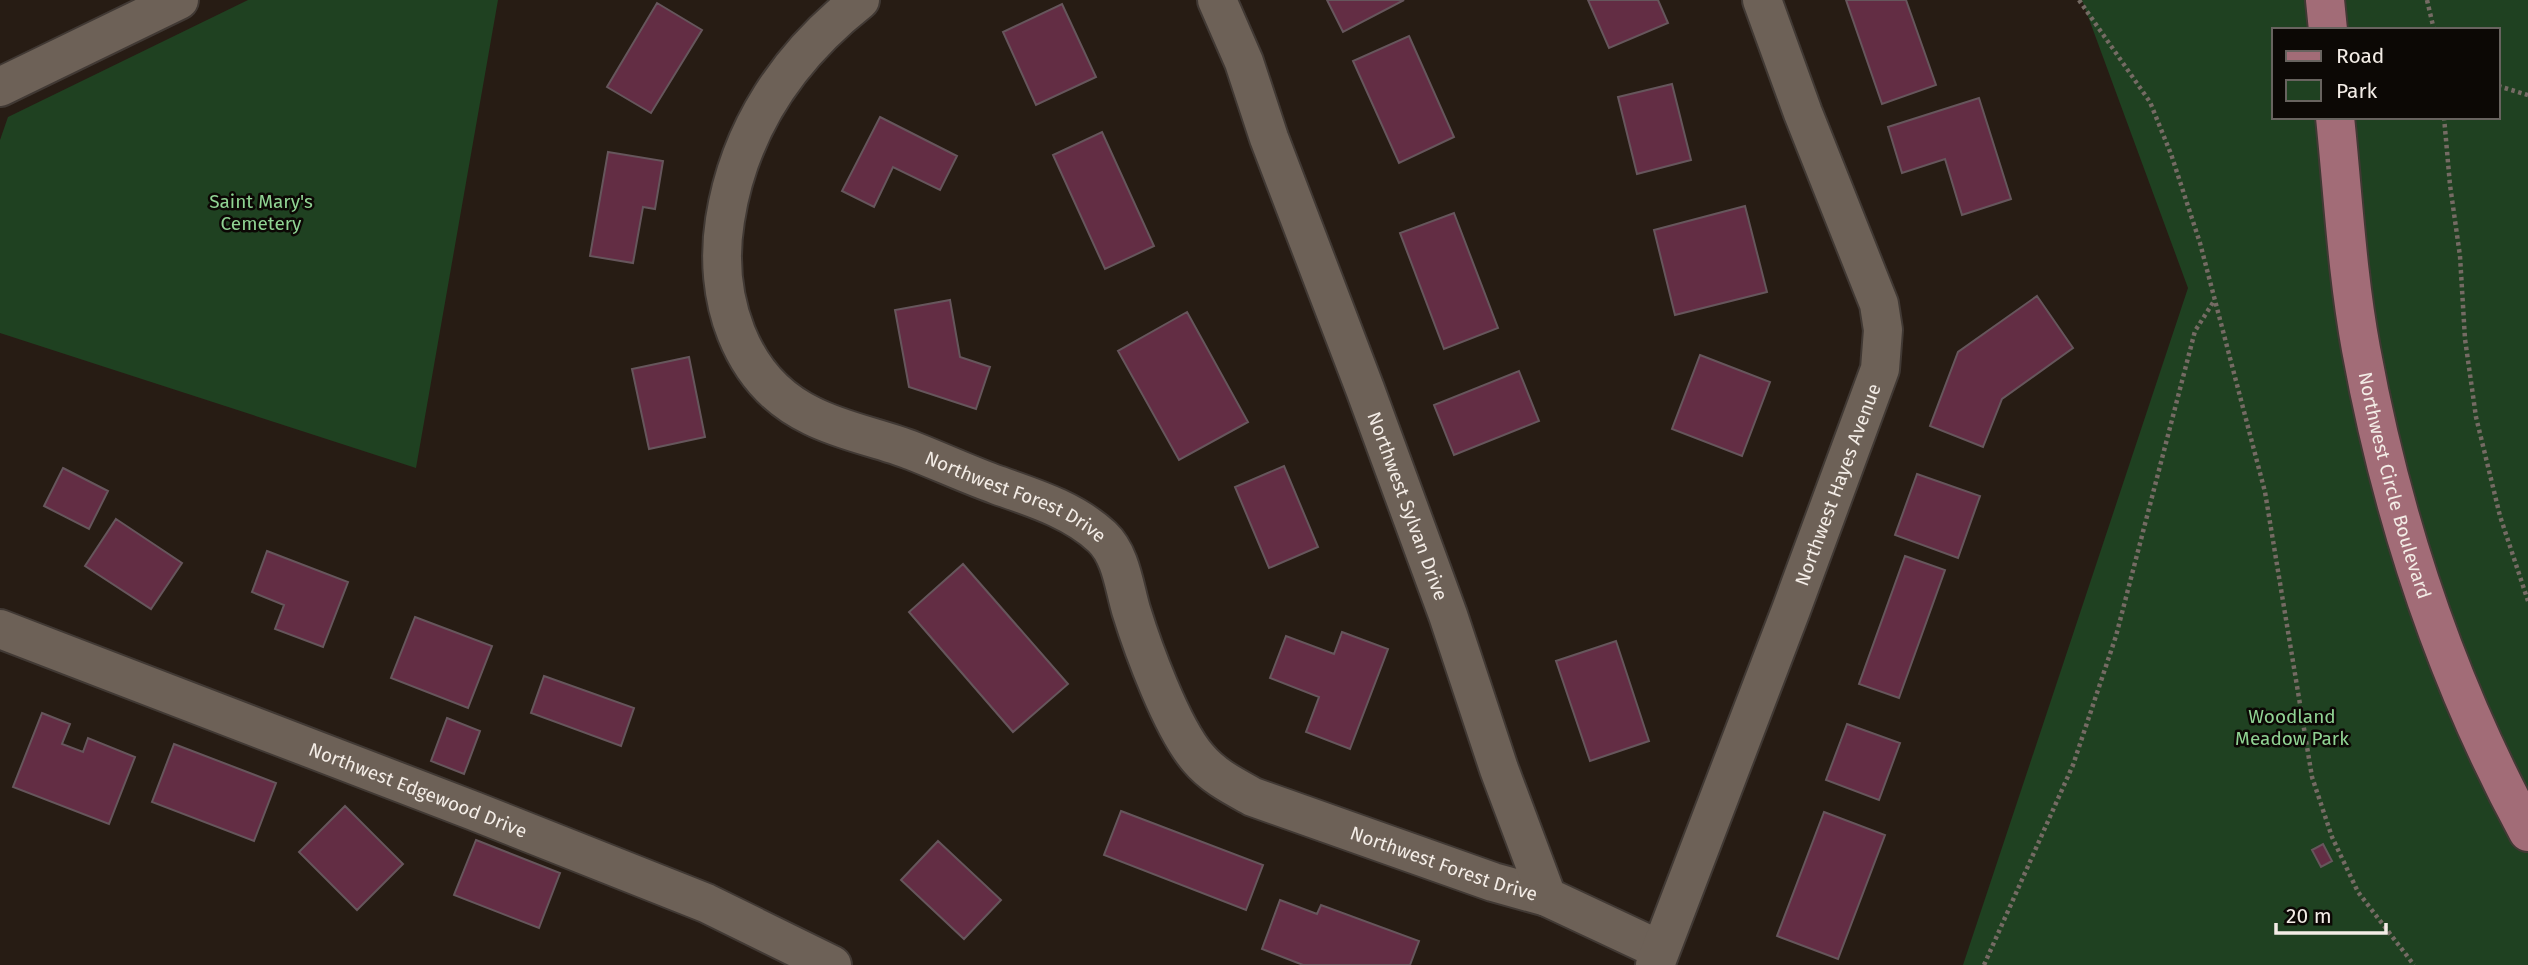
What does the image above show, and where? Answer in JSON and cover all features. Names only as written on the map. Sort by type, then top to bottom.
[{"type":"main road","points":[[2325,0],[2328,28]]},
{"type":"main road","name":"Northwest Circle Boulevard","points":[[2335,119],[2361,350],[2382,448],[2421,590],[2448,665],[2500,780],[2528,832]]},
{"type":"street","points":[[0,87],[115,13],[179,0]]},
{"type":"street","name":"Northwest Forest Drive","points":[[860,0],[805,51],[776,87],[750,132],[729,190],[721,243],[721,275],[726,307],[744,352],[766,382],[787,401],[812,416],[914,451],[956,470],[1051,504],[1088,526],[1106,541],[1119,564],[1149,662],[1182,736],[1198,758],[1218,777],[1253,797],[1493,882],[1547,897]]},
{"type":"street","name":"Northwest Sylvan Drive","points":[[1217,0],[1244,62],[1269,138],[1365,389],[1547,897]]},
{"type":"street","name":"Northwest Hayes Avenue","points":[[1657,957],[1742,739],[1880,369],[1883,330],[1879,304],[1803,113],[1762,0]]},
{"type":"street","name":"Northwest Edgewood Drive","points":[[0,629],[706,903],[832,965]]},
{"type":"street","points":[[1547,897],[1657,957]]},
{"type":"path","points":[[2079,0],[2150,102],[2171,154],[2215,300],[2265,492],[2312,777],[2332,837],[2358,892],[2414,965]]},
{"type":"path","points":[[2427,0],[2434,28]]},
{"type":"path","points":[[2500,87],[2528,95]]},
{"type":"path","points":[[2444,119],[2460,256],[2465,340],[2476,417],[2500,516],[2528,601]]},
{"type":"path","points":[[1984,965],[2073,765],[2116,636],[2195,331],[2215,300]]},
{"type":"green space","name":"Saint Mary's Cemetery","points":[[248,0],[498,0],[416,468],[0,333],[0,140],[8,117]]},
{"type":"green space","name":"Woodland Meadow Park","points":[[2082,0],[2528,0],[2528,965],[1963,965],[2188,288]]},
{"type":"building","points":[[1327,0],[1404,0],[1343,32]]},
{"type":"building","points":[[1588,0],[1658,0],[1668,23],[1609,48]]},
{"type":"building","points":[[1846,0],[1906,0],[1936,85],[1882,104]]},
{"type":"building","points":[[657,3],[702,30],[651,113],[607,87]]},
{"type":"building","points":[[1062,4],[1096,77],[1036,105],[1003,32]]},
{"type":"building","points":[[1409,36],[1454,137],[1399,163],[1353,61]]},
{"type":"building","points":[[1672,84],[1691,160],[1637,174],[1618,97]]},
{"type":"building","points":[[1979,98],[2011,199],[1962,215],[1945,159],[1902,173],[1888,127]]},
{"type":"building","points":[[880,117],[957,156],[940,190],[893,167],[874,207],[842,191]]},
{"type":"building","points":[[1102,132],[1154,246],[1105,269],[1053,155]]},
{"type":"building","points":[[608,152],[663,161],[655,209],[643,207],[633,263],[590,256]]},
{"type":"building","points":[[1745,206],[1767,292],[1675,315],[1654,230]]},
{"type":"building","points":[[1454,213],[1498,328],[1444,349],[1400,233]]},
{"type":"building","points":[[2037,296],[2073,348],[2002,399],[1983,447],[1930,426],[1958,352]]},
{"type":"building","points":[[950,300],[960,357],[990,367],[976,409],[909,387],[895,310]]},
{"type":"building","points":[[1187,312],[1248,422],[1179,460],[1118,351]]},
{"type":"building","points":[[1700,355],[1770,382],[1742,456],[1672,429]]},
{"type":"building","points":[[689,357],[705,437],[649,449],[632,369]]},
{"type":"building","points":[[1519,371],[1539,421],[1454,455],[1434,405]]},
{"type":"building","points":[[1284,466],[1318,547],[1269,568],[1235,487]]},
{"type":"building","points":[[63,468],[108,491],[89,529],[44,506]]},
{"type":"building","points":[[1917,474],[1980,496],[1958,558],[1895,535]]},
{"type":"building","points":[[116,519],[182,563],[151,609],[85,566]]},
{"type":"building","points":[[267,551],[348,582],[323,647],[275,629],[284,605],[252,592]]},
{"type":"building","points":[[1905,556],[1945,570],[1899,698],[1859,684]]},
{"type":"building","points":[[963,564],[1068,684],[1013,732],[909,612]]},
{"type":"building","points":[[415,617],[492,646],[468,708],[391,678]]},
{"type":"building","points":[[1342,632],[1388,649],[1350,749],[1306,732],[1319,697],[1270,678],[1286,636],[1334,654]]},
{"type":"building","points":[[1616,641],[1649,741],[1590,761],[1556,661]]},
{"type":"building","points":[[544,676],[634,708],[621,746],[531,713]]},
{"type":"building","points":[[42,713],[70,724],[62,744],[83,752],[88,738],[135,757],[109,824],[13,787]]},
{"type":"building","points":[[447,718],[480,731],[464,774],[431,761]]},
{"type":"building","points":[[1847,724],[1900,743],[1879,800],[1826,780]]},
{"type":"building","points":[[174,744],[276,783],[254,841],[152,802]]},
{"type":"building","points":[[345,806],[403,864],[357,910],[299,852]]},
{"type":"building","points":[[1121,811],[1263,865],[1246,910],[1104,855]]},
{"type":"building","points":[[1824,812],[1885,835],[1838,959],[1777,936]]},
{"type":"building","points":[[476,840],[560,873],[539,928],[454,895]]},
{"type":"building","points":[[938,841],[1001,900],[964,939],[901,880]]},
{"type":"building","points":[[2323,844],[2332,861],[2321,867],[2312,850]]},
{"type":"building","points":[[1280,900],[1317,914],[1321,905],[1419,941],[1410,965],[1303,965],[1262,949]]}]
